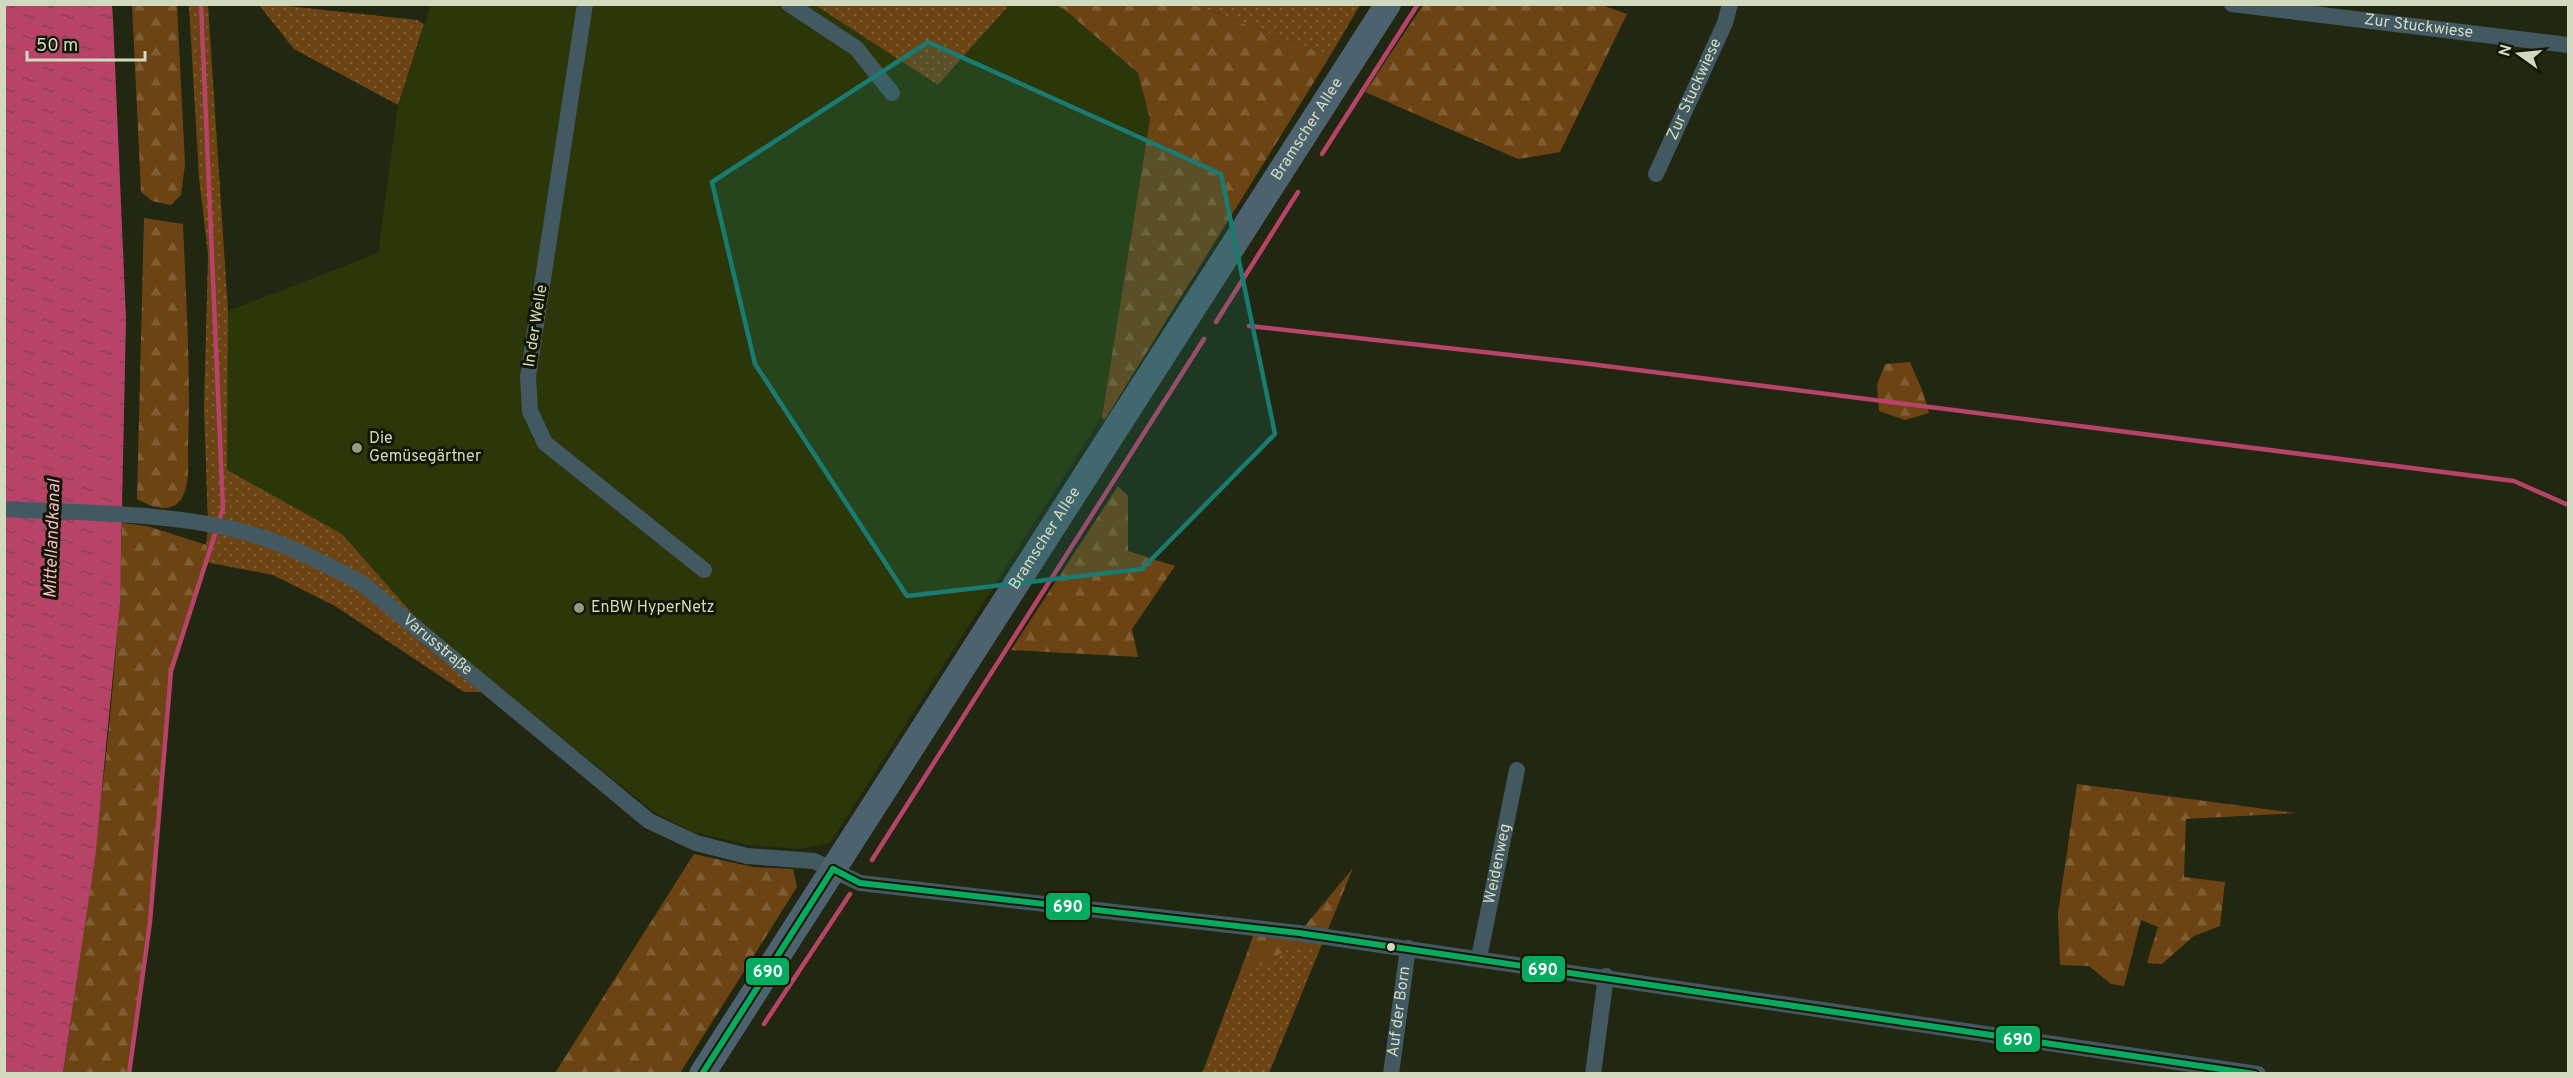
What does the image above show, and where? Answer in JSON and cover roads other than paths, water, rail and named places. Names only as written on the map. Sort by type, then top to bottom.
[{"type":"main road","name":"Bramscher Allee","points":[[702,1074],[1388,4]]},
{"type":"street","name":"In der Welle","points":[[585,4],[528,377],[530,411],[545,443],[704,570]]},
{"type":"street","points":[[789,4],[856,48],[892,93]]},
{"type":"street","name":"Zur Stuckwiese","points":[[1656,174],[1725,23],[1730,4]]},
{"type":"street","name":"Zur Stuckwiese","points":[[2232,4],[2568,45]]},
{"type":"street","name":"Varusstraße","points":[[4,508],[148,517],[208,524],[230,528],[324,562],[363,584],[649,821],[696,843],[747,856],[814,861],[860,883],[1267,929],[1408,948],[2258,1074]]},
{"type":"street","name":"Weidenweg","points":[[1479,958],[1517,770]]},
{"type":"street","name":"Auf der Born","points":[[1391,1074],[1408,948]]},
{"type":"street","points":[[1593,1074],[1606,976]]},
{"type":"water","name":"Mittellandkanal","points":[[5,5],[112,5],[113,19],[126,319],[120,602],[96,850],[63,1073],[5,1074]]},
{"type":"waterway","points":[[201,4],[223,509],[218,523]]},
{"type":"waterway","points":[[1322,154],[1418,4]]},
{"type":"waterway","points":[[1216,322],[1298,192]]},
{"type":"waterway","points":[[1249,326],[1582,363],[2514,481],[2568,505]]},
{"type":"waterway","points":[[872,860],[1204,339]]},
{"type":"waterway","points":[[129,1074],[150,922],[171,671],[216,531]]},
{"type":"waterway","points":[[764,1024],[850,894]]},
{"type":"place","name":"Die Gemüsegärtner","points":[[357,448]]},
{"type":"place","name":"EnBW HyperNetz","points":[[579,608]]}]
